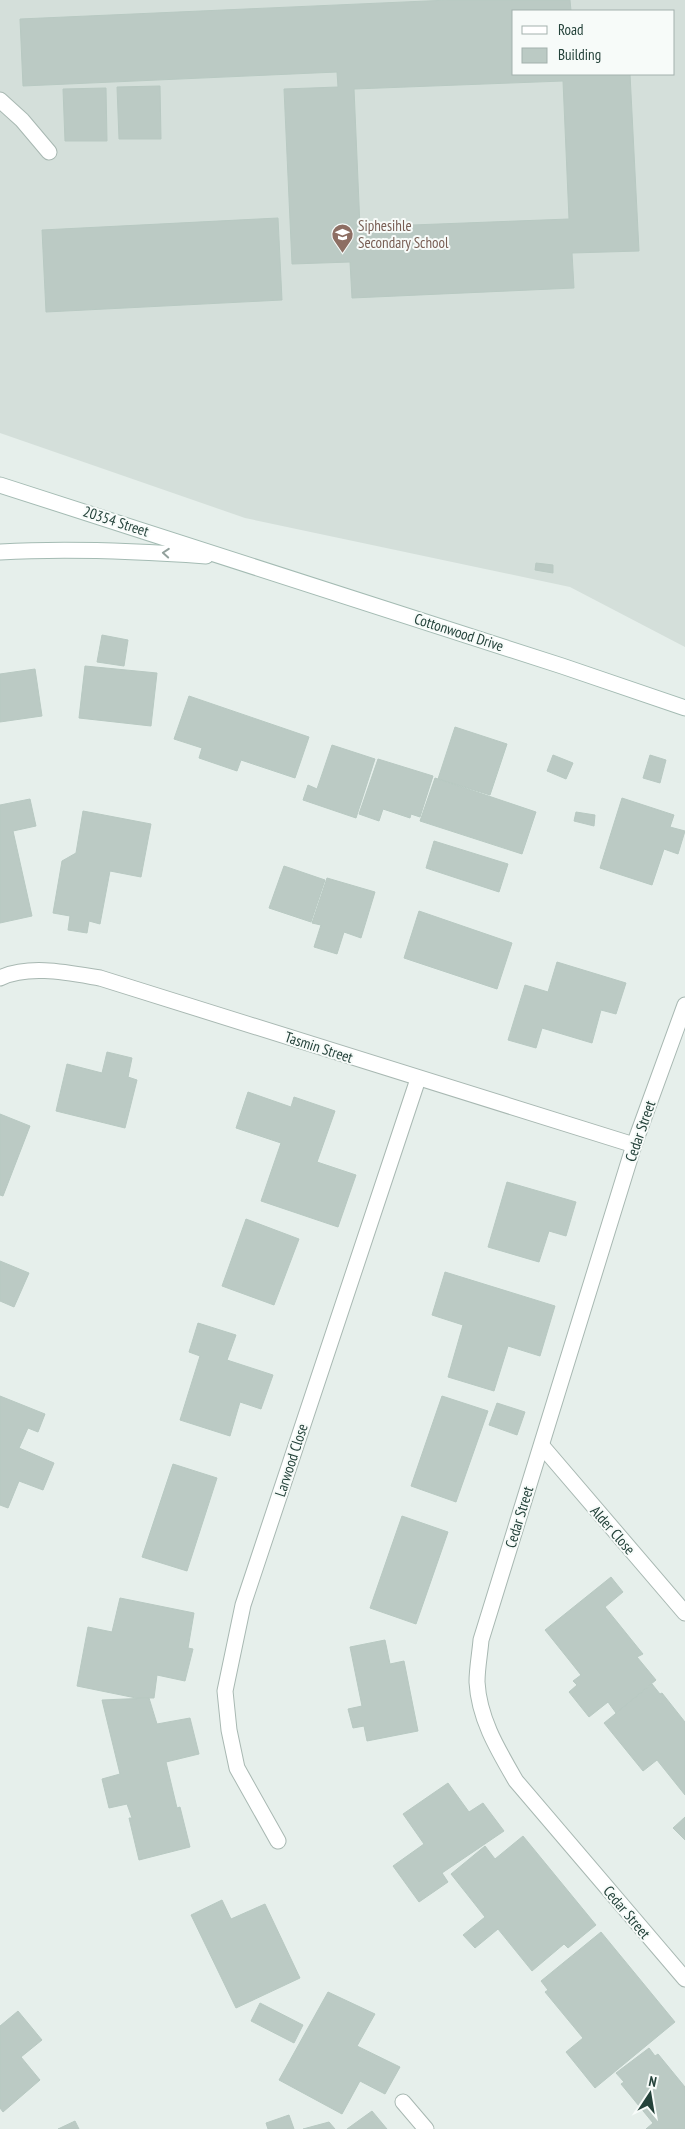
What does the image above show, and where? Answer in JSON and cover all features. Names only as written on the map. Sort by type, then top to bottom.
[{"type":"street","points":[[0,100],[22,120],[49,152]]},
{"type":"street","name":"20354 Street","points":[[0,485],[232,558]]},
{"type":"street","points":[[0,552],[127,550],[232,558]]},
{"type":"street","name":"Cottonwood Drive","points":[[232,558],[685,708]]},
{"type":"street","name":"Tasmin Street","points":[[0,978],[7,975],[51,970],[100,978],[634,1146]]},
{"type":"street","name":"Cedar Street","points":[[685,1005],[634,1146],[481,1640],[477,1682],[483,1715],[495,1745],[516,1781],[685,1979]]},
{"type":"street","name":"Larwood Close","points":[[278,1841],[237,1768],[229,1730],[225,1691],[243,1605],[418,1079]]},
{"type":"street","name":"Alder Close","points":[[542,1446],[685,1614]]},
{"type":"street","points":[[403,2102],[426,2129]]},
{"type":"shaded area","name":"Siphesihle Secondary School","points":[[0,0],[685,0],[685,647],[570,587],[245,518],[0,433]]},
{"type":"building","points":[[449,0],[570,0],[571,10],[512,10],[512,75],[630,75],[639,251],[572,253],[574,288],[352,298],[350,262],[292,264],[284,89],[338,87],[337,72],[23,86],[20,19]],"holes":[[[563,81],[569,219],[360,227],[354,89]]]},
{"type":"building","points":[[160,86],[161,139],[119,139],[117,87]]},
{"type":"building","points":[[106,88],[107,141],[65,141],[63,89]]},
{"type":"building","points":[[278,218],[282,300],[46,312],[42,230]]},
{"type":"building","points":[[536,563],[553,565],[553,573],[535,570]]},
{"type":"building","points":[[102,635],[128,640],[124,666],[97,662]]},
{"type":"building","points":[[85,666],[157,673],[151,726],[79,718]]},
{"type":"building","points":[[35,669],[42,716],[0,722],[0,674]]},
{"type":"building","points":[[189,696],[309,737],[295,778],[241,760],[237,771],[199,758],[202,748],[174,739]]},
{"type":"building","points":[[455,727],[507,744],[490,795],[438,779]]},
{"type":"building","points":[[332,745],[375,759],[356,818],[303,800],[308,785],[317,789]]},
{"type":"building","points":[[553,755],[573,763],[566,779],[547,771]]},
{"type":"building","points":[[650,755],[666,760],[660,783],[643,778]]},
{"type":"building","points":[[378,759],[433,776],[420,817],[411,814],[410,818],[383,809],[379,821],[359,814]]},
{"type":"building","points":[[435,778],[536,812],[522,854],[420,821]]},
{"type":"building","points":[[622,798],[674,815],[670,827],[685,831],[678,854],[664,849],[652,885],[600,868]]},
{"type":"building","points":[[30,799],[36,826],[13,831],[32,916],[0,923],[0,805]]},
{"type":"building","points":[[83,811],[151,824],[141,877],[110,871],[100,924],[89,921],[87,933],[68,930],[70,916],[53,913],[62,861],[76,853]]},
{"type":"building","points":[[576,812],[595,815],[594,826],[574,821]]},
{"type":"building","points":[[434,841],[508,864],[499,892],[426,868]]},
{"type":"building","points":[[284,866],[325,880],[311,922],[269,908]]},
{"type":"building","points":[[327,878],[375,892],[361,938],[344,932],[337,954],[314,947],[321,925],[312,923]]},
{"type":"building","points":[[419,911],[512,943],[497,989],[404,958]]},
{"type":"building","points":[[557,962],[626,983],[616,1014],[601,1010],[592,1043],[542,1028],[536,1048],[508,1040],[525,985],[548,992]]},
{"type":"building","points":[[107,1052],[132,1058],[128,1077],[137,1080],[125,1128],[56,1111],[67,1064],[102,1073]]},
{"type":"building","points":[[248,1092],[291,1107],[294,1097],[335,1111],[317,1162],[356,1175],[338,1227],[261,1201],[281,1143],[236,1128]]},
{"type":"building","points":[[0,1114],[30,1126],[3,1196],[0,1195]]},
{"type":"building","points":[[507,1182],[576,1202],[566,1236],[549,1231],[539,1262],[488,1247]]},
{"type":"building","points":[[246,1219],[299,1239],[274,1305],[222,1286]]},
{"type":"building","points":[[0,1261],[29,1273],[14,1307],[0,1301]]},
{"type":"building","points":[[445,1272],[555,1306],[540,1356],[508,1346],[494,1391],[448,1377],[463,1325],[432,1315]]},
{"type":"building","points":[[198,1323],[236,1335],[227,1360],[273,1375],[261,1409],[240,1402],[230,1436],[180,1420],[200,1356],[189,1352]]},
{"type":"building","points":[[0,1396],[45,1414],[38,1432],[28,1428],[19,1448],[54,1463],[43,1490],[19,1481],[8,1508],[0,1505]]},
{"type":"building","points":[[442,1396],[488,1411],[456,1502],[411,1486]]},
{"type":"building","points":[[497,1403],[525,1412],[517,1435],[489,1425]]},
{"type":"building","points":[[173,1464],[217,1478],[187,1571],[142,1557]]},
{"type":"building","points":[[402,1516],[448,1532],[416,1624],[370,1608]]},
{"type":"building","points":[[611,1577],[623,1592],[605,1607],[643,1654],[637,1657],[656,1680],[616,1713],[608,1702],[589,1717],[569,1692],[577,1685],[573,1681],[581,1675],[545,1630]]},
{"type":"building","points":[[120,1598],[194,1613],[188,1648],[193,1649],[185,1681],[157,1675],[154,1698],[136,1698],[77,1686],[88,1627],[112,1632]]},
{"type":"building","points":[[385,1640],[390,1664],[404,1661],[418,1731],[367,1741],[364,1726],[353,1728],[348,1709],[362,1706],[350,1647]]},
{"type":"building","points":[[652,1684],[660,1694],[662,1693],[685,1722],[685,1795],[657,1760],[643,1771],[604,1723]]},
{"type":"building","points":[[149,1698],[157,1724],[190,1718],[199,1754],[166,1762],[177,1808],[180,1807],[190,1847],[139,1860],[129,1818],[132,1818],[127,1804],[109,1808],[102,1779],[120,1774],[102,1700]]},
{"type":"building","points":[[448,1783],[469,1812],[483,1803],[504,1831],[442,1873],[448,1882],[419,1902],[393,1866],[424,1844],[403,1814]]},
{"type":"building","points":[[685,1817],[685,1840],[673,1828]]},
{"type":"building","points":[[523,1836],[596,1925],[568,1948],[564,1944],[532,1971],[498,1929],[475,1948],[463,1935],[485,1917],[451,1874],[485,1846],[495,1859]]},
{"type":"building","points":[[222,1900],[231,1919],[265,1904],[300,1978],[236,2008],[191,1915]]},
{"type":"building","points":[[601,1932],[675,2022],[595,2088],[566,2052],[583,2038],[545,1992],[548,1990],[541,1981]]},
{"type":"building","points":[[328,1992],[375,2014],[357,2046],[400,2067],[385,2094],[360,2081],[342,2114],[279,2080]]},
{"type":"building","points":[[260,2003],[303,2025],[294,2043],[251,2021]]},
{"type":"building","points":[[18,2011],[42,2040],[21,2057],[40,2080],[3,2112],[0,2108],[0,2026]]},
{"type":"building","points":[[649,2048],[655,2056],[658,2054],[685,2087],[685,2129],[646,2129],[653,2123],[621,2084],[624,2082],[616,2073]]},
{"type":"building","points":[[372,2111],[387,2129],[347,2129]]},
{"type":"building","points":[[289,2115],[294,2129],[268,2129],[266,2123]]},
{"type":"building","points":[[75,2121],[79,2129],[58,2129]]},
{"type":"building","points":[[329,2122],[335,2129],[303,2129]]},
{"type":"place","name":"Siphesihle Secondary School","points":[[342,253]]}]
